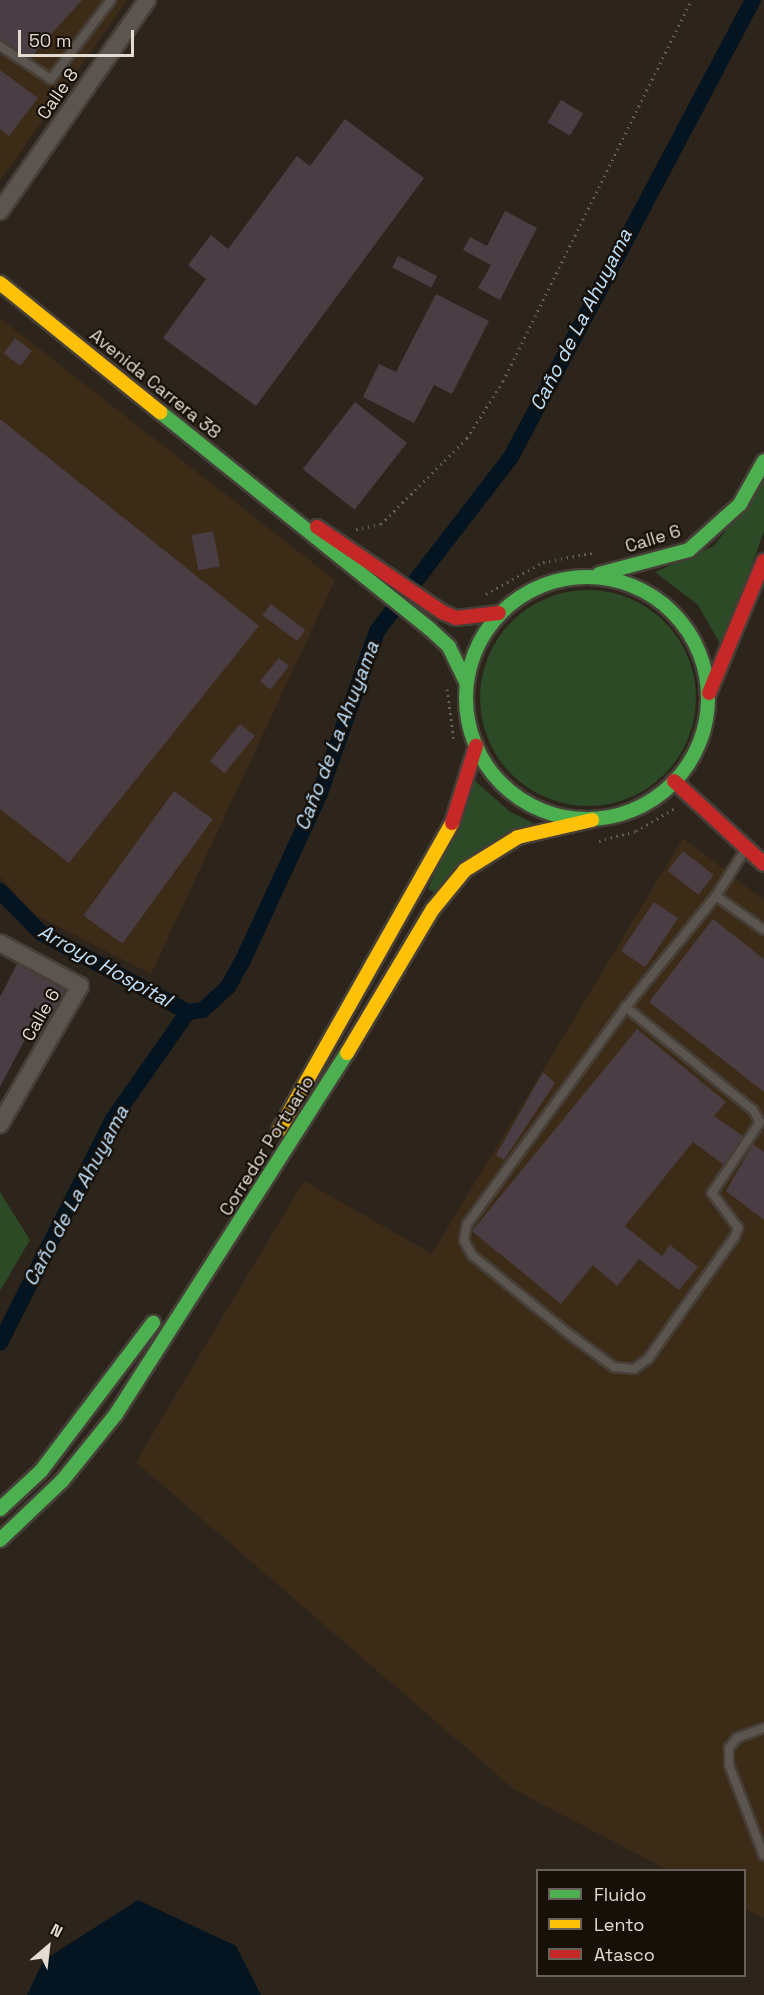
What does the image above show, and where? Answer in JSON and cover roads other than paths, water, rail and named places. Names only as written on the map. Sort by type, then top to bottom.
[{"type":"main road","name":"Avenida Carrera 38","points":[[0,283],[289,512],[351,569],[418,620],[448,647],[466,682]]},
{"type":"main road","name":"Calle 6","points":[[499,613],[543,585],[689,550],[740,504],[764,461]]},
{"type":"main road","name":"Avenida Carrera 38","points":[[289,512],[342,541],[427,605],[456,618],[499,613]]},
{"type":"main road","points":[[709,693],[764,561]]},
{"type":"main road","points":[[584,576],[611,579],[660,600],[695,641],[709,693]]},
{"type":"main road","points":[[499,613],[472,657],[466,682],[476,746],[490,771],[527,802],[562,816],[592,820]]},
{"type":"main road","name":"Corredor Portuario","points":[[0,1540],[62,1481],[116,1414],[289,1150],[433,909],[465,870],[494,849],[518,837],[640,807],[674,781],[698,749],[709,693]]},
{"type":"main road","name":"Corredor Portuario","points":[[228,1209],[280,1128],[455,818],[476,746]]},
{"type":"main road","points":[[674,781],[764,864]]},
{"type":"main road","points":[[0,1509],[41,1471],[162,1309]]},
{"type":"street","name":"Calle 8","points":[[0,211],[147,0]]},
{"type":"street","name":"Calle 6","points":[[0,943],[80,986],[0,1124]]},
{"type":"lane","points":[[0,46],[51,79],[111,0]]},
{"type":"lane","points":[[627,1006],[753,1110],[760,1122],[712,1193],[738,1228],[735,1236],[648,1359],[634,1369],[614,1367],[569,1334],[472,1255],[464,1240],[467,1224],[627,1006],[716,896],[746,849]]},
{"type":"lane","points":[[716,896],[764,930]]},
{"type":"lane","points":[[764,1728],[737,1738],[729,1748],[729,1765],[764,1856]]},
{"type":"water","points":[[138,1900],[236,1946],[261,1995],[27,1995],[44,1960]]},
{"type":"waterway","name":"Caño de La Ahuyama","points":[[0,1343],[113,1119],[188,1012],[203,1010],[228,987],[243,960],[320,793],[377,631],[511,457],[753,0]]},
{"type":"waterway","name":"Arroyo Hospital","points":[[0,891],[41,933],[188,1012]]}]
